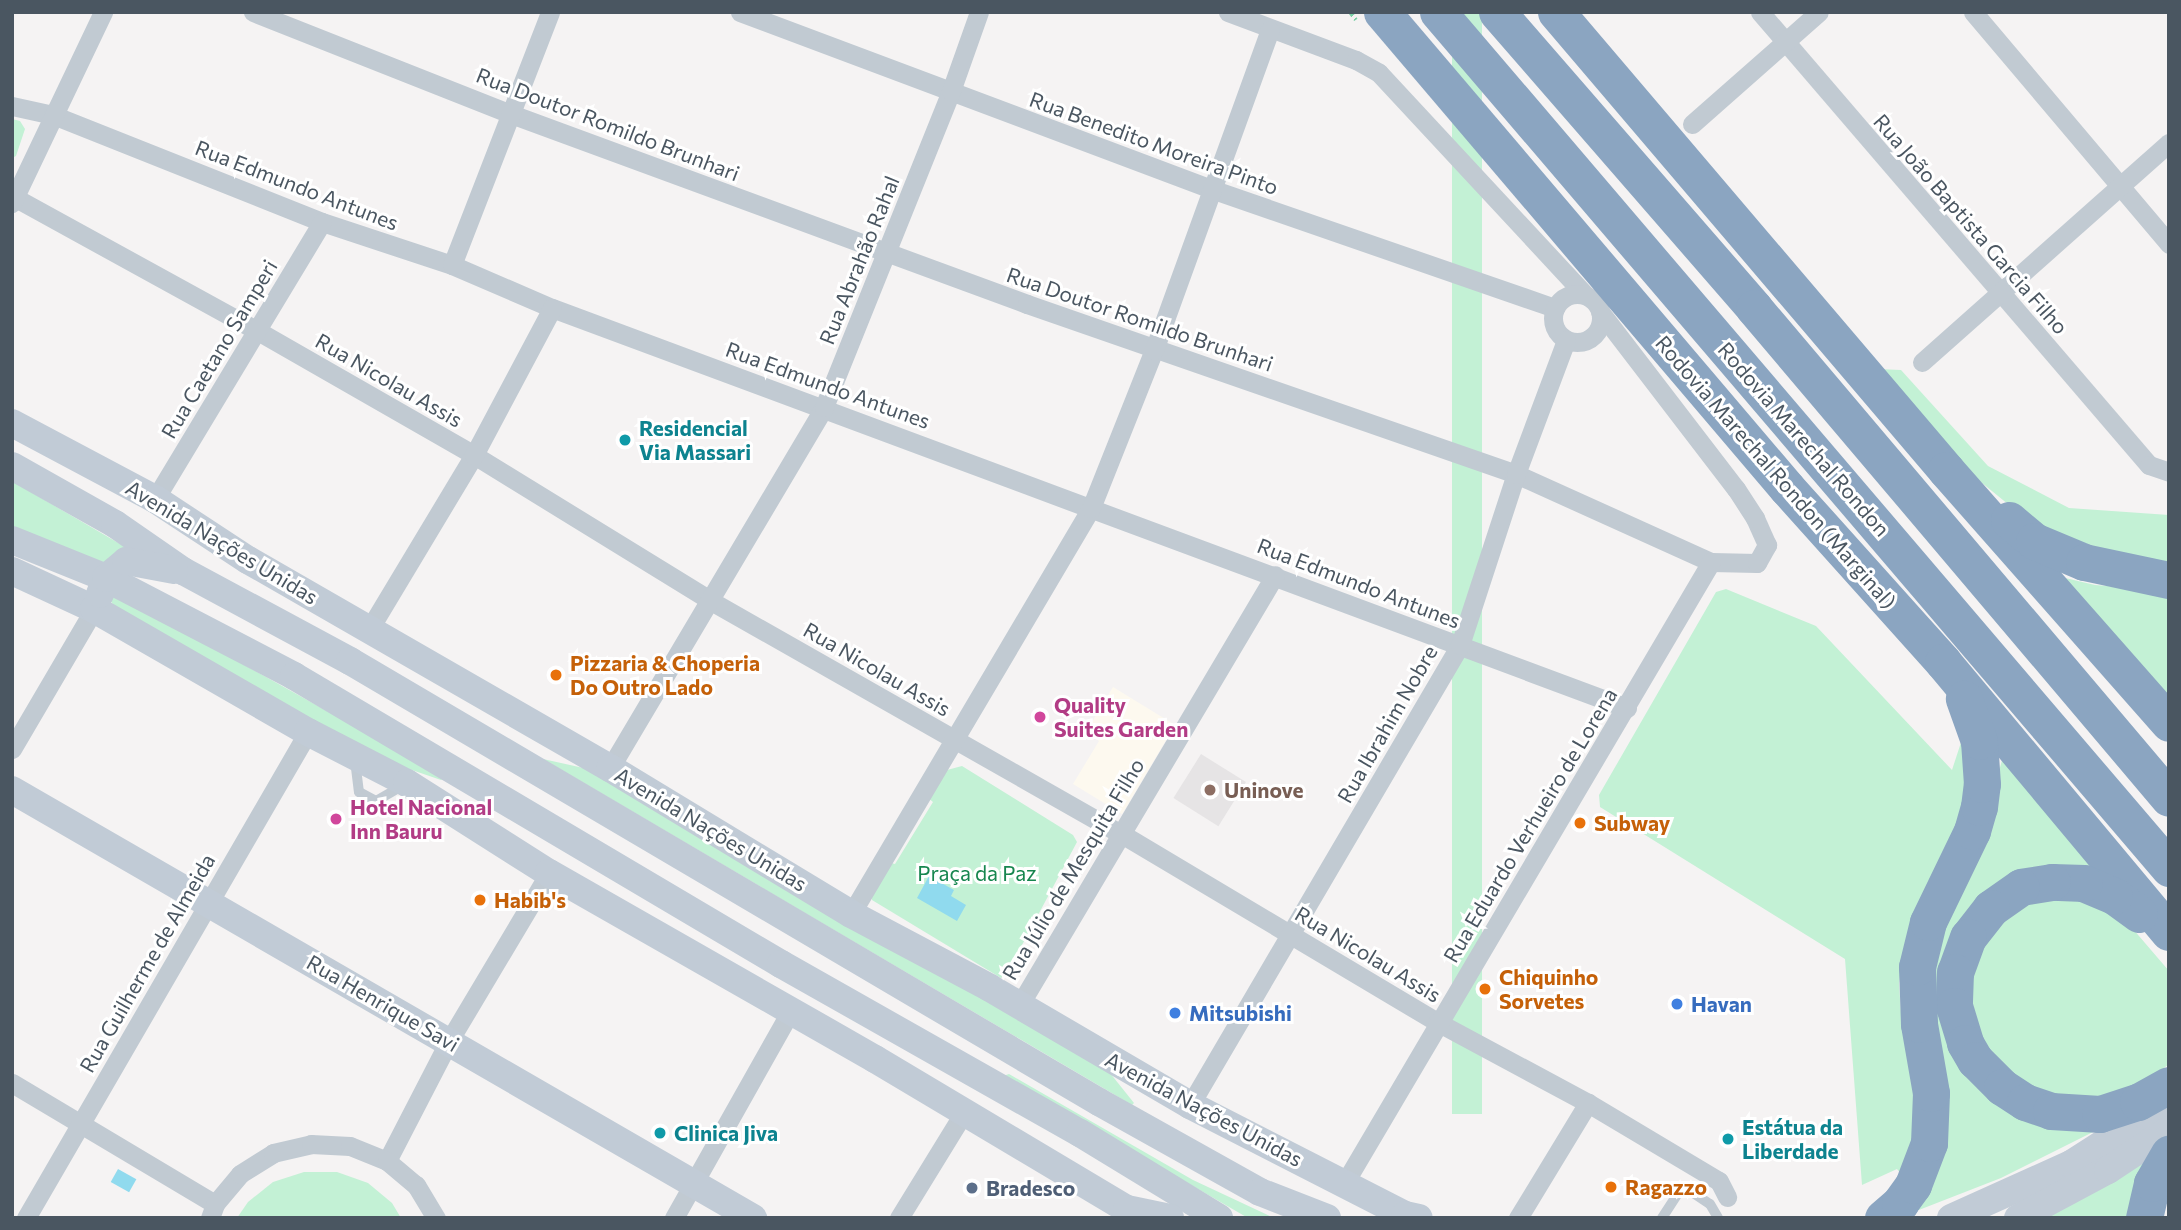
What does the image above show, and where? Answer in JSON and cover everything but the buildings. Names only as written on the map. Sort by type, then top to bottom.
[{"type":"highway","name":"Rodovia Marechal Rondon (Marginal)","points":[[1382,12],[1778,477],[1943,662],[2169,932]]},
{"type":"highway","name":"Rodovia Marechal Rondon","points":[[1438,12],[2169,868]]},
{"type":"highway","name":"Rodovia Marechal Rondon","points":[[1497,12],[1754,309],[2169,798]]},
{"type":"highway","points":[[1556,12],[1947,470],[2169,723]]},
{"type":"highway","points":[[1947,470],[2034,541],[2084,562],[2169,580]]},
{"type":"highway","points":[[1882,1218],[1900,1203],[1913,1185],[1929,1143],[1931,1093],[1919,1024],[1917,967],[1928,922],[1972,831],[1982,784],[1979,741],[1974,723],[1943,662]]},
{"type":"highway","points":[[2169,941],[2129,905],[2099,889],[2070,881],[2036,883],[2005,896],[1978,923],[1960,954],[1953,988],[1958,1024],[1975,1060],[2002,1087],[2025,1101],[2051,1111],[2100,1114],[2138,1102],[2169,1085]]},
{"type":"highway","points":[[2144,1218],[2152,1183],[2169,1153]]},
{"type":"main road","name":"Avenida Nações Unidas","points":[[12,423],[155,499],[248,560],[601,763],[851,914],[1019,1006],[1190,1105],[1405,1215],[1419,1218]]},
{"type":"main road","points":[[12,439],[63,452]]},
{"type":"main road","name":"Avenida Nações Unidas","points":[[12,466],[116,524],[183,571],[350,662],[1098,1102],[1260,1192],[1327,1218]]},
{"type":"main road","points":[[12,540],[106,578],[295,676],[781,964],[1080,1133],[1219,1218]]},
{"type":"main road","points":[[248,560],[293,631]]},
{"type":"main road","points":[[94,609],[106,578],[126,561],[183,571]]},
{"type":"main road","points":[[12,571],[94,609],[308,732],[407,783],[549,873],[875,1059],[1130,1215],[1170,1218]]},
{"type":"main road","points":[[295,676],[335,677],[350,662],[370,628]]},
{"type":"main road","points":[[484,741],[601,763]]},
{"type":"main road","points":[[407,783],[523,810]]},
{"type":"main road","name":"Rua Henrique Savi","points":[[12,789],[753,1218]]},
{"type":"main road","points":[[781,964],[875,1059]]},
{"type":"main road","points":[[1107,1058],[1191,1153]]},
{"type":"main road","points":[[963,1114],[980,1078],[1005,1061],[1082,1107],[1098,1102]]},
{"type":"main road","points":[[1951,1218],[2071,1164],[2147,1116],[2169,1097]]},
{"type":"main road","points":[[2018,1218],[2108,1170],[2169,1129]]},
{"type":"street","points":[[13,199],[103,12]]},
{"type":"street","name":"Rua Doutor Romildo Brunhari","points":[[253,12],[511,114],[886,252],[1154,350],[1516,474],[1711,562],[1757,563],[1767,545],[1737,489],[1600,312]]},
{"type":"street","points":[[452,265],[550,12]]},
{"type":"street","name":"Rua Benedito Moreira Pinto","points":[[740,12],[1214,190],[1557,304]]},
{"type":"street","name":"Rua Abrahão Rahal","points":[[601,763],[711,601],[824,407],[951,91],[979,12]]},
{"type":"street","points":[[1228,12],[1270,30],[1356,60],[1379,73],[1600,312],[1599,328],[1595,334],[1580,342],[1566,340],[1554,327],[1557,304],[1553,263]]},
{"type":"street","name":"Rua João Baptista Garcia Filho","points":[[1760,12],[2149,465],[2169,472]]},
{"type":"street","points":[[1692,124],[1819,12]]},
{"type":"street","points":[[1973,12],[2169,244]]},
{"type":"street","points":[[851,914],[956,741],[1091,508],[1214,190],[1270,30]]},
{"type":"street","name":"Rua Edmundo Antunes","points":[[12,106],[52,115],[322,222],[452,265],[552,308],[1627,708]]},
{"type":"street","points":[[1922,362],[2169,143]]},
{"type":"street","name":"Rua Nicolau Assis","points":[[13,199],[256,330],[474,455],[711,601],[1120,833],[1437,1023],[1588,1103],[1717,1183]]},
{"type":"street","name":"Rua Caetano Samperi","points":[[155,499],[322,222]]},
{"type":"street","points":[[1557,304],[1569,295],[1585,295]]},
{"type":"street","points":[[370,628],[474,455],[552,308]]},
{"type":"street","points":[[1595,334],[1621,342]]},
{"type":"street","name":"Rua Ibrahim Nobre","points":[[1190,1105],[1460,645],[1516,474],[1566,340]]},
{"type":"street","name":"Rua Eduardo Verhueiro de Lorena","points":[[1344,1184],[1711,562]]},
{"type":"street","name":"Rua Júlio de Mesquita Filho","points":[[1019,1006],[1275,575]]},
{"type":"street","points":[[12,749],[94,609]]},
{"type":"street","name":"Rua Guilherme de Almeida","points":[[26,1218],[308,732]]},
{"type":"street","points":[[387,1161],[449,1041],[549,873]]},
{"type":"street","points":[[674,1218],[790,1012]]},
{"type":"street","points":[[12,1083],[81,1122],[212,1211],[240,1174],[273,1153],[311,1143],[350,1146],[387,1161],[415,1185],[436,1218]]},
{"type":"street","points":[[1517,1218],[1588,1103]]},
{"type":"street","points":[[899,1218],[963,1114]]},
{"type":"lane","points":[[1694,1191],[1717,1183]]},
{"type":"lane","points":[[1662,1218],[1683,1186],[1694,1191],[1710,1205],[1718,1218]]},
{"type":"shaded area","points":[[1113,687],[1175,725],[1122,814],[1073,784],[1099,741],[1086,732]]},
{"type":"shaded area","name":"Uninove","points":[[1201,754],[1246,782],[1218,826],[1173,798]]},
{"type":"green space","points":[[1452,12],[1482,12],[1482,1114],[1452,1114]]},
{"type":"green space","points":[[12,119],[20,121],[25,129],[16,156],[12,158]]},
{"type":"green space","points":[[1878,369],[1901,370],[1988,466],[2069,508],[2169,515],[2169,571],[2036,527],[1976,478]]},
{"type":"green space","points":[[12,481],[127,548],[106,563],[99,563],[12,526]]},
{"type":"green space","points":[[2061,577],[2095,585],[2169,591],[2169,702]]},
{"type":"green space","points":[[1726,589],[1816,626],[1952,770],[1967,724],[1973,790],[1903,953],[1899,983],[1901,1013],[1919,1095],[1905,1179],[1897,1169],[1862,1185],[1845,959],[1600,807],[1599,795],[1716,592]]},
{"type":"green space","points":[[113,595],[119,595],[445,777],[441,780],[377,758],[115,609],[111,601]]},
{"type":"green space","points":[[2003,757],[2102,873],[1980,902],[1956,1043],[2105,1126],[2001,1178],[1906,1215],[1924,979],[1987,812]]},
{"type":"green space","points":[[543,759],[588,769],[1110,1073],[1134,1103],[1132,1105]]},
{"type":"green space","name":"Praça da Paz","points":[[962,766],[1073,835],[1077,842],[1007,973],[1001,978],[872,900],[872,891],[891,863],[895,864],[933,802],[928,798],[947,770]]},
{"type":"green space","points":[[2076,897],[2127,922],[2169,971],[2169,1064],[2164,1068],[2167,1075],[2070,1106],[1986,1060],[1964,967],[2011,900]]},
{"type":"green space","points":[[1009,1074],[1193,1180],[1274,1218],[1248,1218],[1003,1076]]},
{"type":"green space","points":[[2169,1141],[2132,1218],[2039,1218]]},
{"type":"green space","points":[[304,1172],[337,1172],[368,1183],[392,1203],[401,1218],[237,1218],[248,1202],[273,1182]]},
{"type":"water","points":[[929,876],[954,890],[951,896],[966,905],[957,921],[917,898]]},
{"type":"water","points":[[118,1169],[136,1179],[129,1192],[111,1182]]},
{"type":"place","name":"Residencial Via Massari","points":[[625,440]]},
{"type":"place","name":"Pizzaria & Choperia Do Outro Lado","points":[[556,675]]},
{"type":"place","name":"Quality Suites Garden","points":[[1040,717]]},
{"type":"place","name":"Uninove","points":[[1210,790]]},
{"type":"place","name":"Hotel Nacional Inn Bauru","points":[[336,819]]},
{"type":"place","name":"Subway","points":[[1580,823]]},
{"type":"place","name":"Habib's","points":[[480,900]]},
{"type":"place","name":"Chiquinho Sorvetes","points":[[1485,989]]},
{"type":"place","name":"Havan","points":[[1677,1004]]},
{"type":"place","name":"Mitsubishi","points":[[1175,1013]]},
{"type":"place","name":"Clinica Jiva","points":[[660,1133]]},
{"type":"place","name":"Estátua da Liberdade","points":[[1728,1139]]},
{"type":"place","name":"Ragazzo","points":[[1611,1187]]},
{"type":"place","name":"Bradesco","points":[[972,1188]]}]
